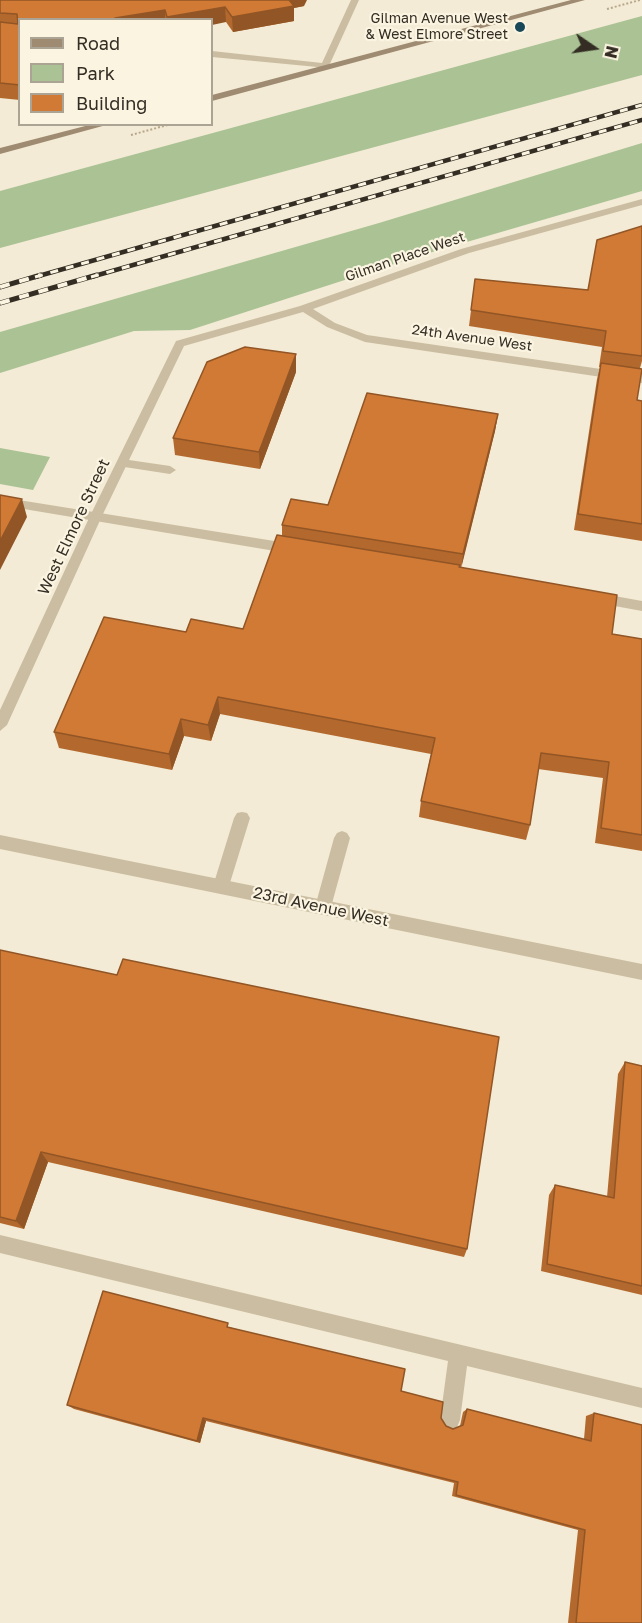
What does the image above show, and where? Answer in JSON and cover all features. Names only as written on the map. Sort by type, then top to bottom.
[{"type":"main road","points":[[213,98],[325,66],[581,0]]},
{"type":"main road","points":[[0,152],[98,126]]},
{"type":"street","points":[[213,54],[325,66],[355,0]]},
{"type":"street","name":"Gilman Place West","points":[[180,344],[304,308],[465,250],[642,202]]},
{"type":"street","name":"24th Avenue West","points":[[304,308],[331,325],[365,338],[642,378]]},
{"type":"street","name":"West Elmore Street","points":[[0,725],[96,516],[180,344]]},
{"type":"street","points":[[122,463],[170,470]]},
{"type":"street","points":[[0,501],[305,551]]},
{"type":"street","points":[[584,596],[642,606]]},
{"type":"street","points":[[221,886],[242,819]]},
{"type":"street","points":[[323,907],[342,838]]},
{"type":"street","name":"23rd Avenue West","points":[[0,842],[642,972]]},
{"type":"street","points":[[0,1244],[642,1398]]},
{"type":"street","points":[[450,1420],[459,1354]]},
{"type":"green space","points":[[642,16],[642,75],[0,248],[0,191]]},
{"type":"green space","points":[[642,143],[642,191],[422,255],[190,330],[134,331],[0,373],[0,332],[379,223]]},
{"type":"green space","points":[[0,448],[50,457],[33,490],[0,484]]},
{"type":"building","points":[[0,0],[289,0],[294,6],[232,17],[225,7],[167,17],[165,10],[115,18],[18,18],[18,24],[17,14],[0,13]]},
{"type":"building","points":[[0,22],[18,24],[18,85],[0,83]]},
{"type":"building","points":[[642,226],[642,356],[603,351],[606,331],[471,310],[475,279],[588,290],[597,240]]},
{"type":"building","points":[[245,347],[296,354],[259,452],[173,438],[207,362]]},
{"type":"building","points":[[601,363],[642,369],[637,400],[642,401],[642,524],[578,514]]},
{"type":"building","points":[[367,393],[498,414],[463,554],[282,525],[291,499],[328,505]]},
{"type":"building","points":[[0,495],[22,499],[0,541]]},
{"type":"building","points":[[277,535],[460,565],[459,567],[617,595],[612,634],[642,639],[642,835],[601,828],[609,762],[541,753],[530,825],[421,801],[435,738],[218,697],[208,725],[181,719],[169,754],[54,732],[104,617],[186,632],[191,619],[243,629]]},
{"type":"building","points":[[0,950],[117,975],[123,959],[499,1037],[467,1249],[41,1152],[16,1221],[0,1217]]},
{"type":"building","points":[[625,1062],[642,1066],[642,1286],[547,1264],[555,1185],[614,1198]]},
{"type":"building","points":[[103,1291],[228,1323],[227,1327],[405,1369],[401,1391],[443,1402],[441,1418],[446,1426],[453,1429],[463,1425],[467,1409],[591,1441],[594,1413],[642,1425],[642,1623],[576,1623],[585,1530],[456,1495],[458,1482],[203,1418],[197,1441],[67,1405]]},
{"type":"railway","points":[[35,277],[642,105]]},
{"type":"railway","points":[[91,277],[642,120]]},
{"type":"railway","points":[[0,287],[41,275]]},
{"type":"railway","points":[[0,303],[97,275]]},
{"type":"place","name":"Gilman Avenue West & West Elmore Street","points":[[520,27]]}]
